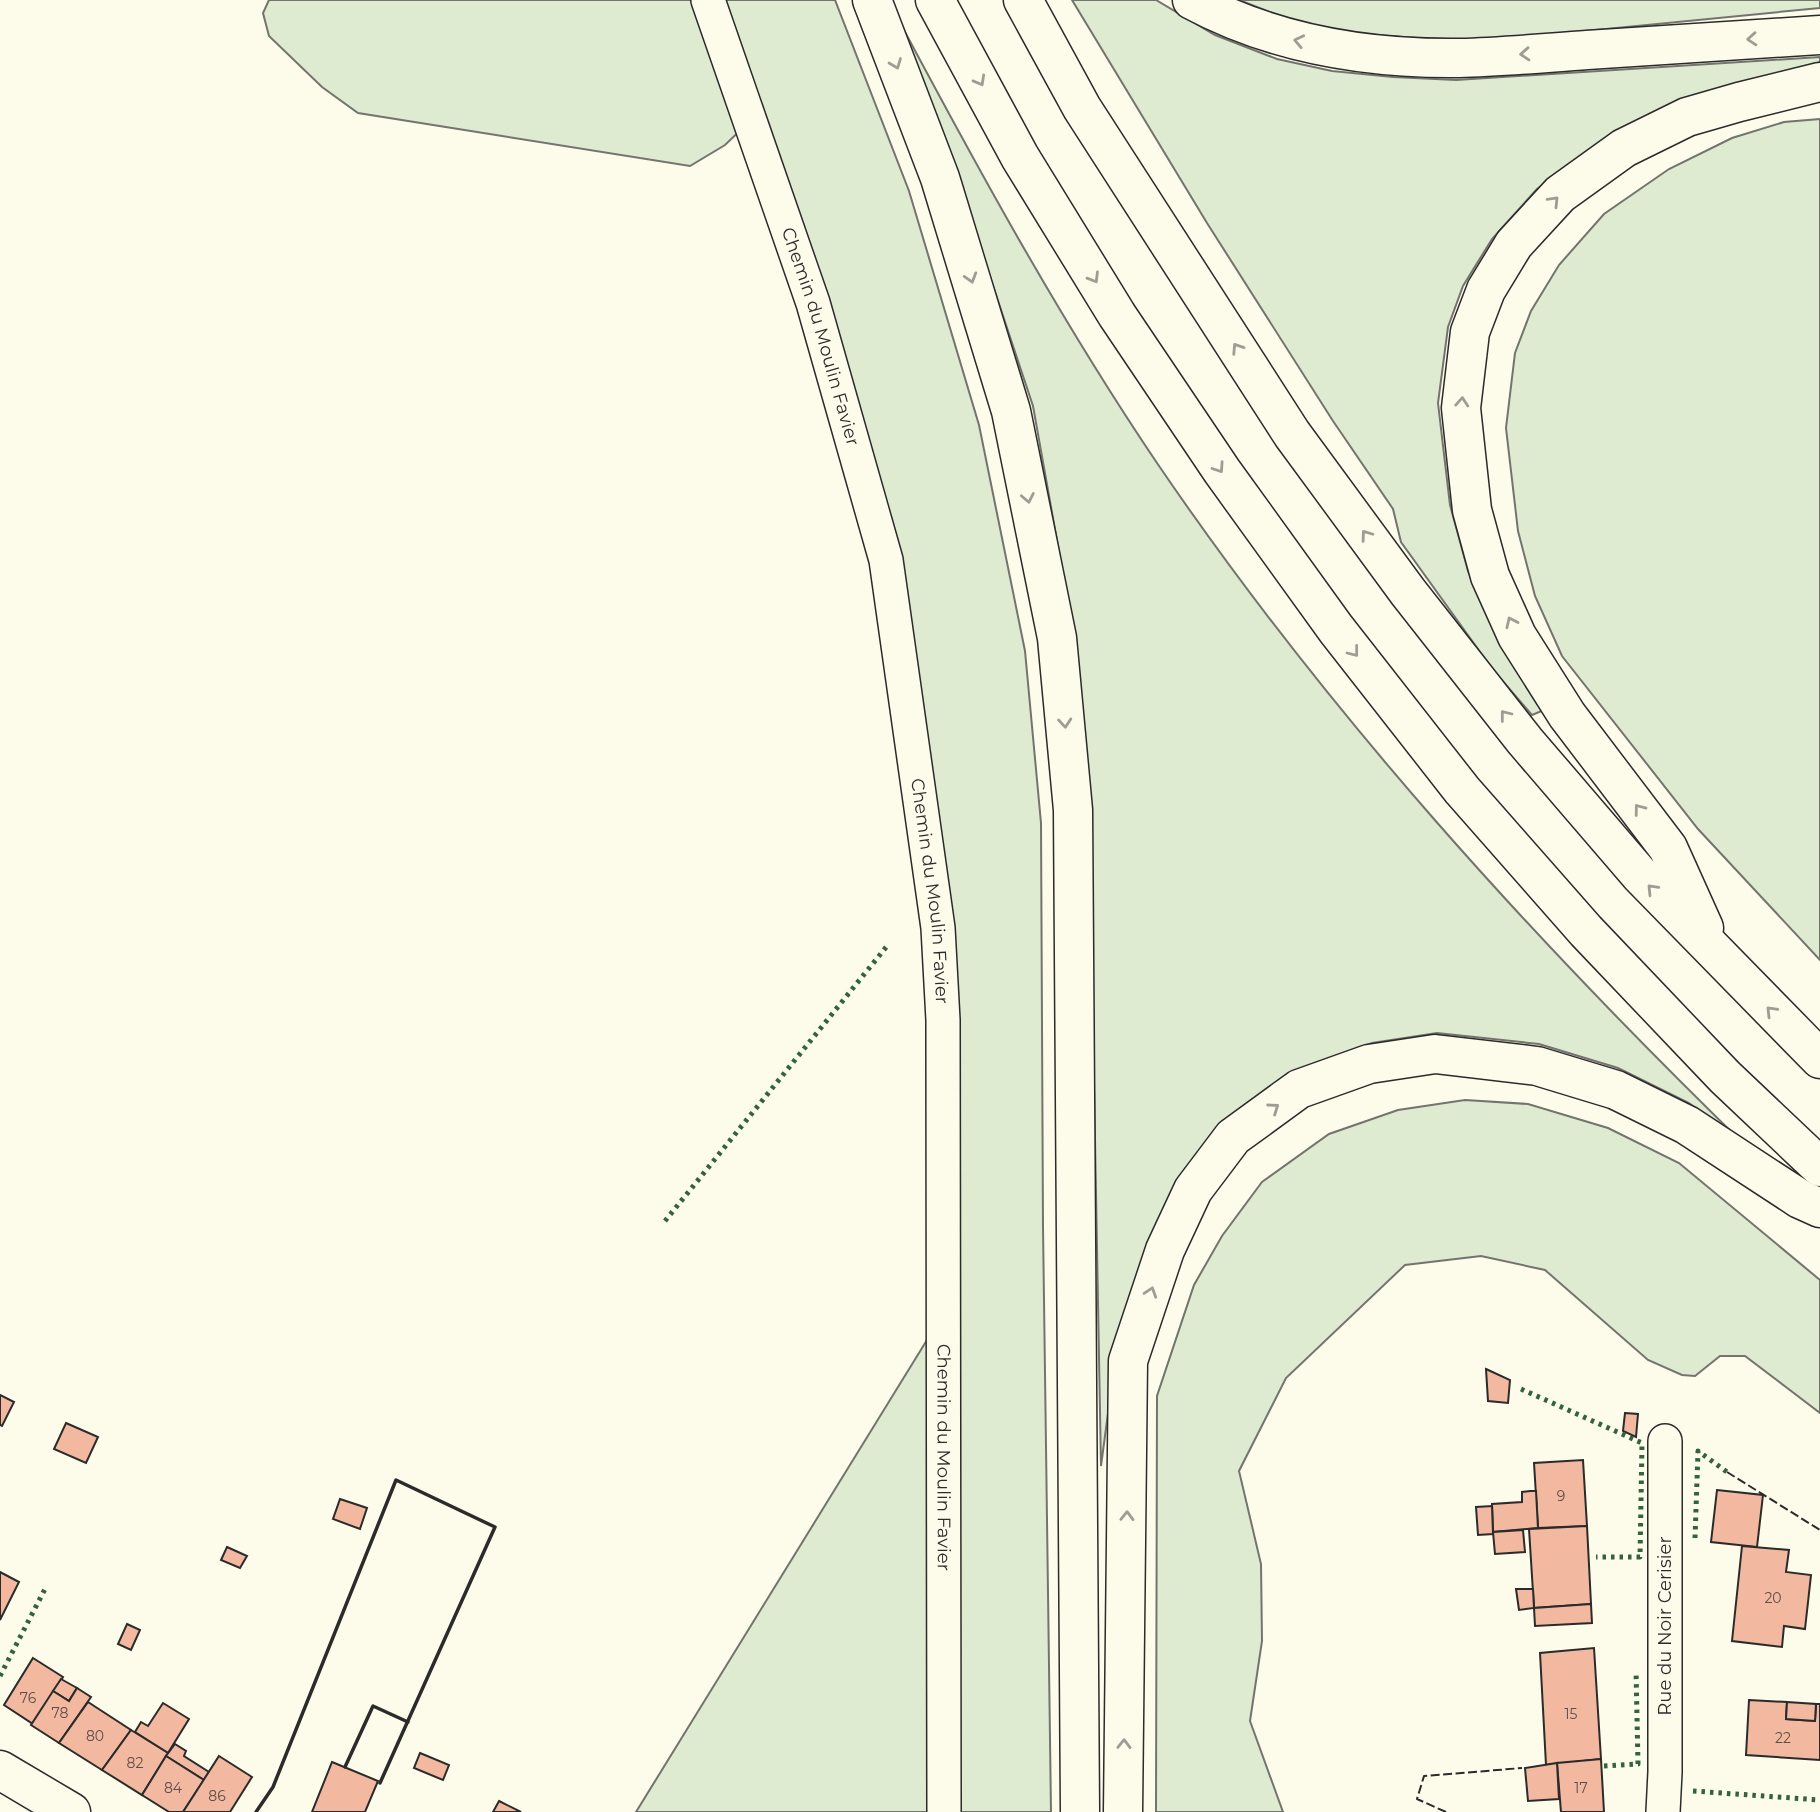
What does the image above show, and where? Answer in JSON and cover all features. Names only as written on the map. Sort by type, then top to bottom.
[{"type":"main road","points":[[872,0],[940,178],[1011,411],[1057,638],[1073,810],[1080,1812]]},
{"type":"main road","points":[[935,0],[1020,156],[1117,315],[1222,471],[1336,629],[1462,790],[1586,931],[1725,1077],[1820,1167]]},
{"type":"main road","points":[[1023,0],[1082,108],[1292,434],[1408,592],[1525,740],[1640,876],[1820,1059]]},
{"type":"main road","points":[[1192,0],[1217,13],[1280,37],[1334,49],[1396,55],[1458,58],[1820,35]]},
{"type":"main road","points":[[1717,955],[1668,848],[1567,715],[1517,636],[1490,576],[1472,510],[1461,408],[1470,332],[1486,290],[1514,244],[1560,194],[1624,148],[1687,117],[1820,82]]},
{"type":"main road","points":[[1124,1812],[1128,1361],[1171,1238],[1193,1190],[1233,1137],[1299,1089],[1369,1064],[1435,1054],[1537,1066],[1616,1090],[1687,1125],[1800,1199],[1820,1208]]},
{"type":"main road","points":[[0,1770],[71,1812]]},
{"type":"street","name":"Chemin du Moulin Favier","points":[[708,0],[813,303],[886,560],[938,928],[943,1020],[944,1812]]},
{"type":"street","name":"Rue du Noir Cerisier","points":[[1663,1812],[1665,1441]]},
{"type":"green space","points":[[269,0],[835,0],[909,191],[979,425],[1025,651],[1041,823],[1051,1812],[636,1812],[943,1314],[943,1020],[886,560],[750,121],[725,145],[690,166],[358,113],[322,87],[269,36],[263,13]]},
{"type":"green space","points":[[888,0],[1050,293],[1120,407],[1222,556],[1362,734],[1435,820],[1588,988],[1748,1148],[1689,1103],[1618,1068],[1539,1044],[1437,1033],[1372,1043],[1302,1068],[1221,1129],[1116,1353],[1101,1466],[1089,813],[1074,636],[1033,406],[955,172]]},
{"type":"green space","points":[[1072,0],[1156,0],[1215,35],[1277,59],[1332,71],[1393,77],[1456,80],[1820,57],[1820,62],[1611,137],[1537,189],[1492,239],[1463,286],[1448,327],[1438,403],[1450,505],[1468,571],[1495,631],[1544,710],[1532,715],[1493,670],[1401,542],[1393,509],[1333,421],[1207,223]]},
{"type":"green space","points":[[1239,0],[1820,0],[1820,8],[1472,42],[1348,33],[1293,21]]},
{"type":"green space","points":[[1820,119],[1820,960],[1698,829],[1562,656],[1535,596],[1518,531],[1506,428],[1515,353],[1531,311],[1559,265],[1604,214],[1669,169],[1732,138],[1784,122]]},
{"type":"green space","points":[[1465,1100],[1528,1104],[1608,1128],[1679,1163],[1820,1280],[1820,1413],[1745,1356],[1720,1356],[1695,1376],[1682,1375],[1648,1360],[1545,1270],[1481,1256],[1405,1265],[1286,1378],[1239,1471],[1261,1564],[1262,1641],[1250,1721],[1283,1812],[1156,1812],[1157,1396],[1194,1285],[1222,1236],[1262,1182],[1329,1134],[1398,1110]]},
{"type":"building","points":[[1486,1369],[1510,1380],[1508,1403],[1488,1401]]},
{"type":"building","points":[[0,1395],[14,1402],[2,1426],[0,1425]]},
{"type":"building","points":[[1625,1413],[1638,1414],[1636,1437],[1623,1431]]},
{"type":"building","points":[[66,1423],[98,1437],[86,1463],[54,1449]]},
{"type":"building","points":[[1583,1460],[1587,1526],[1538,1528],[1534,1463]]},
{"type":"building","points":[[1717,1490],[1763,1495],[1757,1547],[1711,1542]]},
{"type":"building","points":[[1536,1491],[1538,1528],[1493,1532],[1492,1504],[1522,1502],[1522,1492]]},
{"type":"building","points":[[340,1499],[367,1508],[360,1529],[333,1519]]},
{"type":"building","points":[[1492,1506],[1493,1534],[1478,1535],[1476,1507]]},
{"type":"building","points":[[1587,1526],[1591,1604],[1534,1608],[1529,1529]]},
{"type":"building","points":[[1523,1530],[1525,1552],[1495,1554],[1493,1532]]},
{"type":"building","points":[[1742,1546],[1789,1550],[1786,1572],[1811,1575],[1805,1629],[1784,1626],[1782,1647],[1732,1641]]},
{"type":"building","points":[[227,1547],[247,1556],[240,1568],[221,1560]]},
{"type":"building","points":[[0,1572],[19,1582],[0,1620]]},
{"type":"building","points":[[1516,1589],[1533,1589],[1534,1608],[1519,1610]]},
{"type":"building","points":[[1591,1604],[1592,1623],[1535,1626],[1534,1608]]},
{"type":"building","points":[[127,1624],[140,1630],[131,1650],[118,1644]]},
{"type":"building","points":[[1594,1648],[1601,1759],[1546,1765],[1540,1653]]},
{"type":"building","points":[[33,1658],[63,1677],[33,1724],[4,1705]]},
{"type":"building","points":[[61,1679],[77,1688],[69,1701],[53,1691]]},
{"type":"building","points":[[77,1688],[91,1697],[59,1743],[31,1725],[53,1691],[69,1701]]},
{"type":"building","points":[[1749,1700],[1787,1702],[1786,1719],[1815,1721],[1816,1704],[1820,1704],[1820,1760],[1746,1755]]},
{"type":"building","points":[[88,1702],[131,1730],[102,1770],[59,1743]]},
{"type":"building","points":[[1787,1702],[1816,1704],[1815,1721],[1786,1719]]},
{"type":"building","points":[[163,1703],[189,1719],[168,1753],[135,1732],[141,1722],[148,1726]]},
{"type":"building","points":[[131,1730],[168,1753],[142,1795],[102,1770]]},
{"type":"building","points":[[175,1744],[186,1751],[184,1756],[209,1772],[204,1780],[166,1756]]},
{"type":"building","points":[[420,1753],[449,1765],[443,1780],[414,1768]]},
{"type":"building","points":[[166,1756],[204,1780],[183,1812],[169,1812],[142,1795]]},
{"type":"building","points":[[219,1756],[252,1777],[230,1812],[183,1812]]},
{"type":"building","points":[[1601,1759],[1604,1812],[1561,1812],[1557,1763]]},
{"type":"building","points":[[332,1762],[378,1781],[365,1812],[312,1812]]},
{"type":"building","points":[[1557,1763],[1559,1799],[1528,1801],[1525,1768]]},
{"type":"building","points":[[499,1801],[521,1812],[493,1812]]},
{"type":"hedge","points":[[665,1221],[887,946]]},
{"type":"hedge","points":[[1521,1389],[1642,1443],[1640,1557],[1596,1557]]},
{"type":"hedge","points":[[1695,1538],[1698,1451],[1727,1472]]},
{"type":"hedge","points":[[0,1676],[45,1589]]},
{"type":"hedge","points":[[1604,1766],[1638,1764],[1636,1671]]},
{"type":"hedge","points":[[1693,1791],[1820,1800]]},
{"type":"fence","points":[[1727,1472],[1820,1530]]},
{"type":"fence","points":[[1446,1812],[1417,1799],[1424,1776],[1522,1768]]},
{"type":"wall","points":[[256,1812],[273,1787],[396,1480],[495,1527],[380,1783]]},
{"type":"wall","points":[[345,1767],[373,1706],[408,1722]]}]
